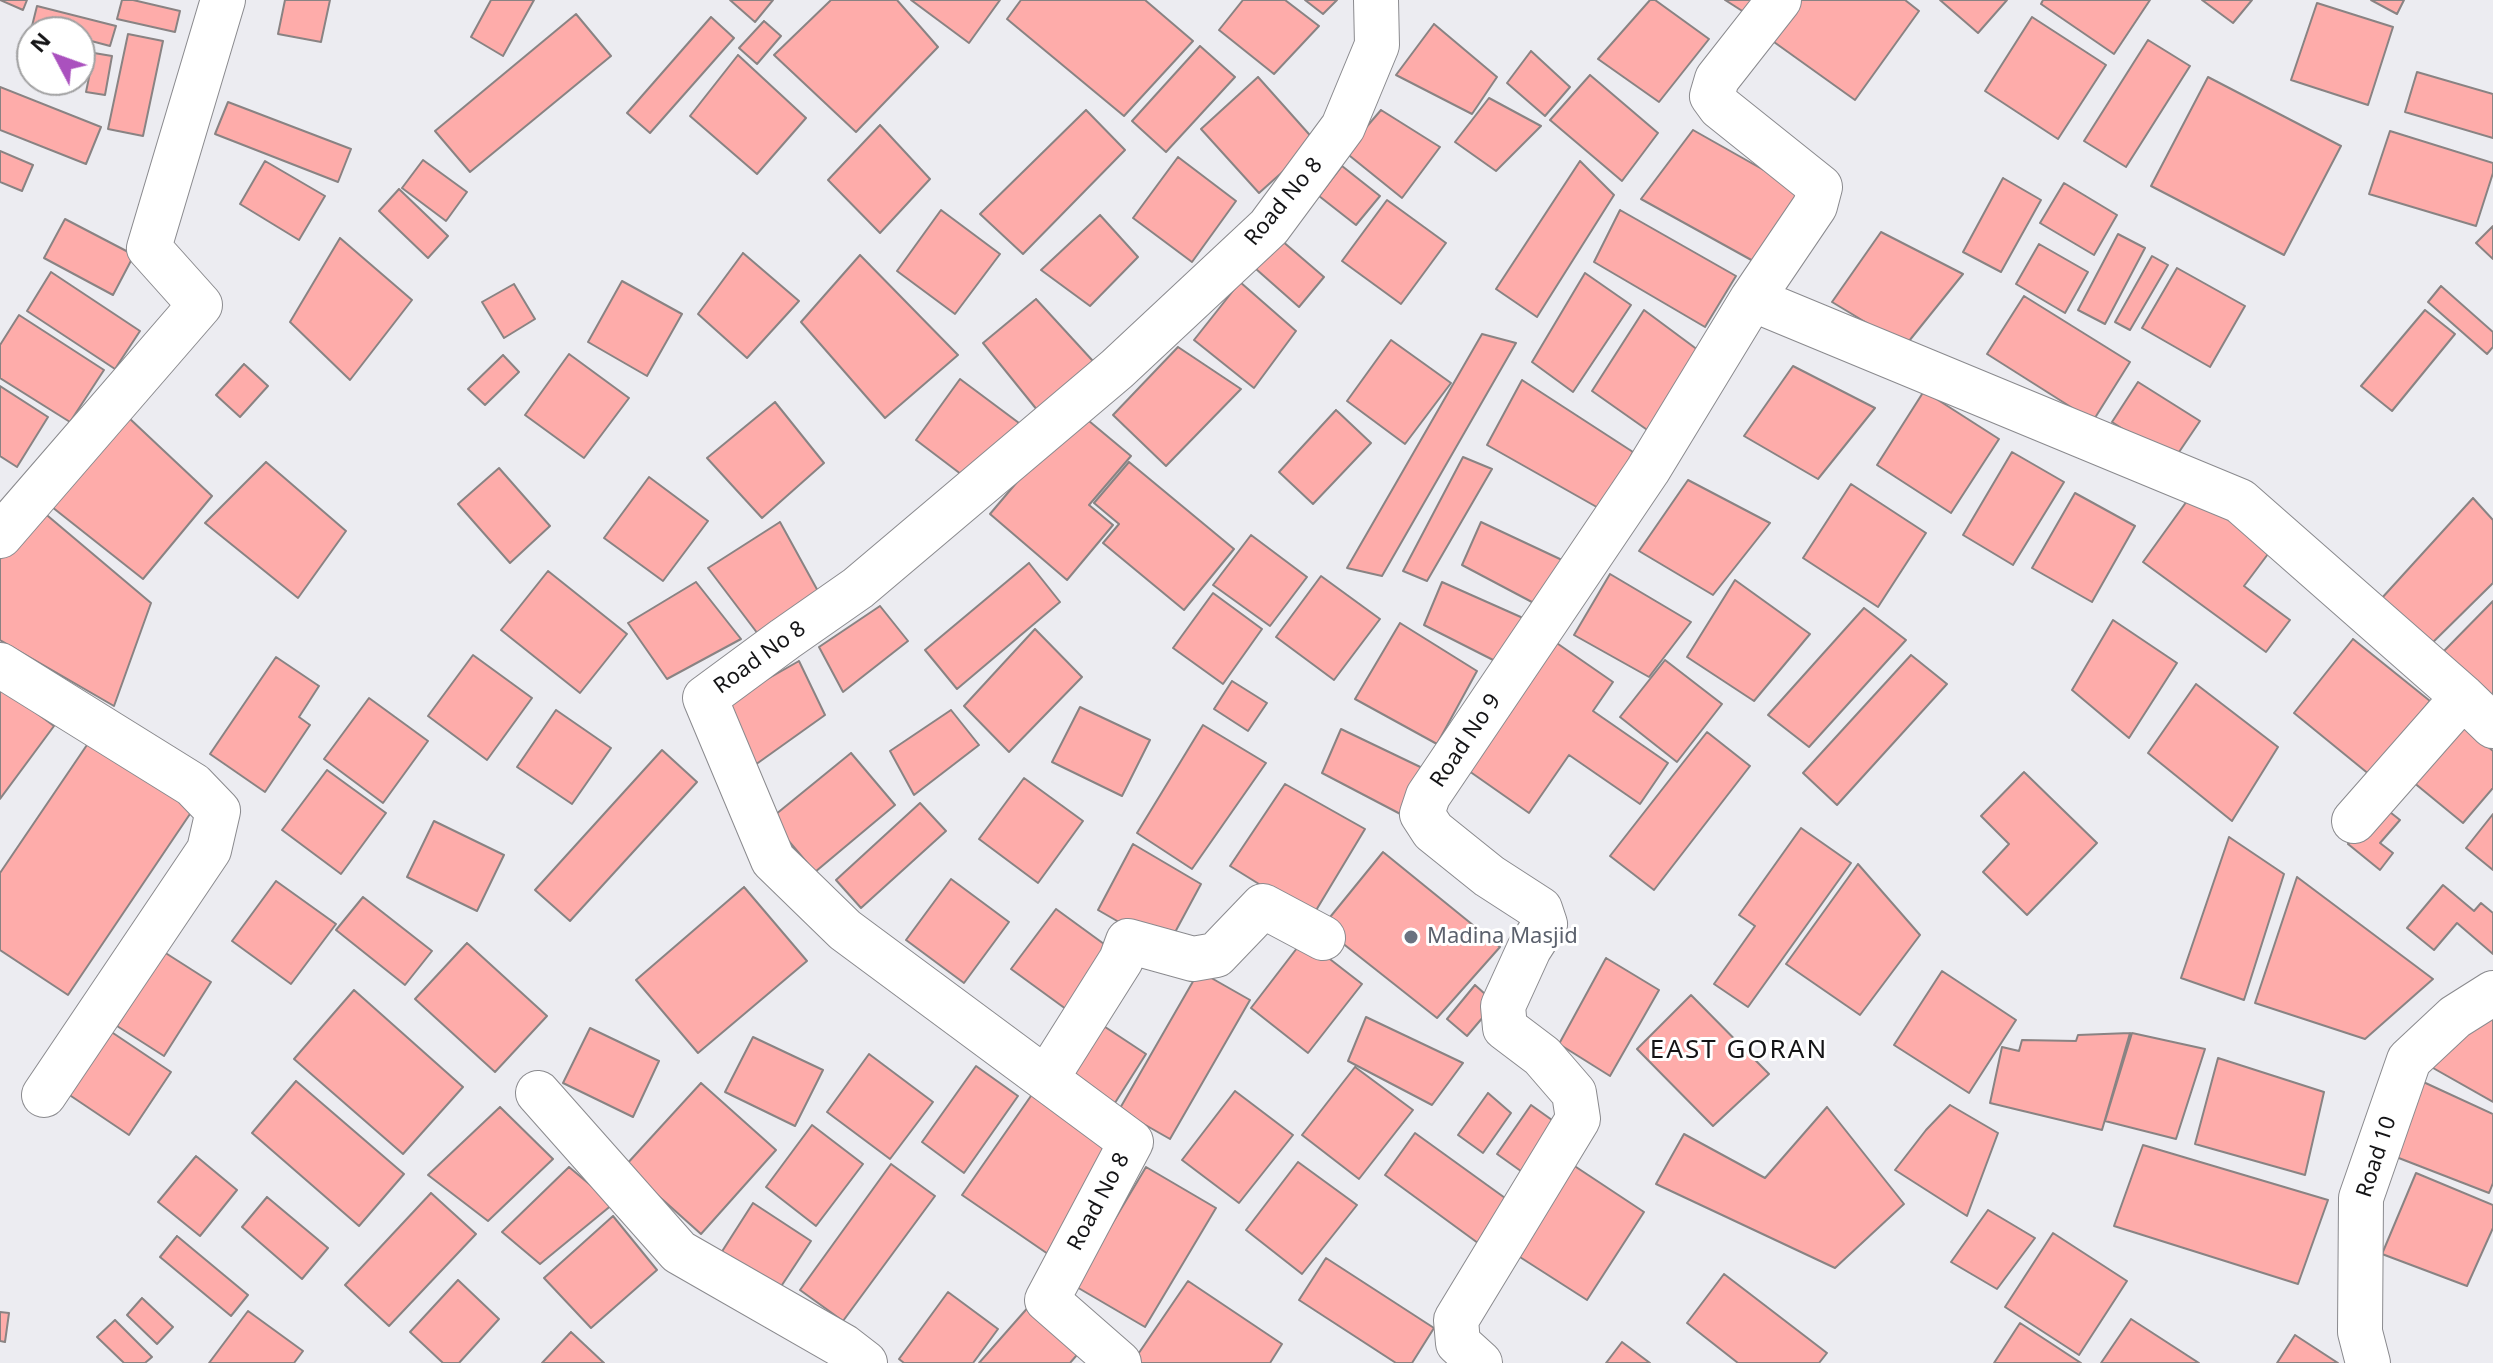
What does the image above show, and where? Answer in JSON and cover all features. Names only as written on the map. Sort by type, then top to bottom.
[{"type":"street","points":[[0,536],[200,305],[149,248],[223,0]]},
{"type":"street","name":"Road No 8","points":[[1119,1363],[1047,1300],[1131,1142],[845,930],[773,860],[705,698],[858,588],[1117,369],[1269,227],[1343,127],[1377,45],[1376,0]]},
{"type":"street","name":"Road No 9","points":[[1480,1363],[1458,1343],[1456,1320],[1578,1119],[1574,1093],[1542,1056],[1505,1028],[1503,1006],[1529,949],[1545,924],[1540,909],[1489,876],[1433,831],[1422,814],[1428,796],[1648,470],[1752,299],[1815,206],[1820,187],[1720,107],[1712,96],[1717,79],[1779,0]]},
{"type":"street","points":[[1752,299],[2240,501],[2478,712],[2354,821]]},
{"type":"street","points":[[0,665],[193,785],[218,811],[209,850],[44,1095]]},
{"type":"street","points":[[1046,1079],[1121,960],[1128,941],[1193,959],[1216,955],[1263,906],[1323,938]]},
{"type":"street","name":"Road 10","points":[[2368,1363],[2360,1332],[2361,1198],[2409,1060],[2455,1017],[2493,993]]},
{"type":"street","points":[[538,1093],[679,1252],[843,1346],[865,1363]]},
{"type":"building","points":[[0,0],[27,0],[23,10]]},
{"type":"building","points":[[122,0],[180,11],[175,32],[117,19]]},
{"type":"building","points":[[285,0],[330,0],[321,42],[278,34]]},
{"type":"building","points":[[491,0],[534,0],[503,56],[471,37]]},
{"type":"building","points":[[730,0],[773,0],[755,22]]},
{"type":"building","points":[[831,0],[897,0],[938,47],[856,132],[774,55]]},
{"type":"building","points":[[911,0],[1000,0],[969,43]]},
{"type":"building","points":[[1021,0],[1145,0],[1193,41],[1124,116],[1007,19]]},
{"type":"building","points":[[1243,0],[1285,0],[1319,26],[1274,74],[1219,30]]},
{"type":"building","points":[[1305,0],[1337,0],[1323,14]]},
{"type":"building","points":[[1650,0],[1655,0],[1709,39],[1659,102],[1598,59]]},
{"type":"building","points":[[1725,0],[1757,0],[1747,14]]},
{"type":"building","points":[[1793,0],[1905,0],[1919,11],[1855,100],[1767,37]]},
{"type":"building","points":[[1940,0],[2007,0],[1978,33]]},
{"type":"building","points":[[2043,0],[2150,0],[2114,54],[2041,4]]},
{"type":"building","points":[[2202,0],[2252,0],[2233,23]]},
{"type":"building","points":[[2371,0],[2404,0],[2397,14]]},
{"type":"building","points":[[2317,3],[2393,27],[2368,105],[2291,80]]},
{"type":"building","points":[[37,6],[76,16],[34,16]]},
{"type":"building","points":[[576,14],[611,56],[470,172],[435,131]]},
{"type":"building","points":[[711,17],[734,38],[650,133],[627,113]]},
{"type":"building","points":[[2032,17],[2106,65],[2058,139],[1985,91]]},
{"type":"building","points":[[96,21],[116,26],[110,46],[96,42]]},
{"type":"building","points":[[764,21],[781,36],[757,64],[739,48]]},
{"type":"building","points":[[1434,24],[1497,77],[1472,114],[1396,75]]},
{"type":"building","points":[[128,34],[163,41],[143,136],[108,129]]},
{"type":"building","points":[[2148,40],[2190,66],[2126,167],[2084,141]]},
{"type":"building","points":[[1200,46],[1235,77],[1166,152],[1132,121]]},
{"type":"building","points":[[1531,51],[1570,87],[1545,116],[1507,83]]},
{"type":"building","points":[[96,53],[112,56],[105,95],[96,94]]},
{"type":"building","points":[[738,55],[806,118],[757,174],[690,116]]},
{"type":"building","points":[[2417,72],[2493,94],[2493,138],[2405,112]]},
{"type":"building","points":[[1590,75],[1658,133],[1622,181],[1550,120]]},
{"type":"building","points":[[1258,77],[1316,142],[1259,193],[1201,129]]},
{"type":"building","points":[[2208,77],[2341,146],[2284,255],[2151,186]]},
{"type":"building","points":[[0,87],[16,96],[101,127],[86,164],[0,130]]},
{"type":"building","points":[[1489,98],[1541,126],[1496,171],[1455,142]]},
{"type":"building","points":[[228,102],[351,149],[338,182],[215,134]]},
{"type":"building","points":[[1086,110],[1125,150],[1023,254],[980,214]]},
{"type":"building","points":[[1381,110],[1440,147],[1402,198],[1345,152]]},
{"type":"building","points":[[880,125],[930,179],[880,233],[828,180]]},
{"type":"building","points":[[1693,130],[1808,195],[1764,267],[1641,199]]},
{"type":"building","points":[[2390,131],[2493,163],[2493,173],[2476,226],[2369,194]]},
{"type":"building","points":[[0,151],[33,165],[22,191],[0,182]]},
{"type":"building","points":[[1178,157],[1236,201],[1192,262],[1133,218]]},
{"type":"building","points":[[423,160],[467,192],[446,221],[402,188]]},
{"type":"building","points":[[265,161],[325,196],[299,240],[240,204]]},
{"type":"building","points":[[1580,161],[1614,195],[1537,317],[1496,289]]},
{"type":"building","points":[[1342,166],[1380,196],[1356,225],[1319,196]]},
{"type":"building","points":[[2003,178],[2041,200],[2001,272],[1963,252]]},
{"type":"building","points":[[2064,183],[2117,215],[2094,255],[2040,223]]},
{"type":"building","points":[[399,189],[448,236],[428,258],[379,211]]},
{"type":"building","points":[[1387,200],[1446,243],[1401,304],[1342,261]]},
{"type":"building","points":[[941,210],[1000,254],[955,314],[897,271]]},
{"type":"building","points":[[1620,210],[1736,276],[1705,327],[1594,262]]},
{"type":"building","points":[[1100,215],[1138,257],[1090,306],[1041,270]]},
{"type":"building","points":[[65,219],[134,255],[113,295],[44,258]]},
{"type":"building","points":[[2493,226],[2493,259],[2476,243]]},
{"type":"building","points":[[1881,232],[1963,274],[1905,346],[1832,302]]},
{"type":"building","points":[[2118,234],[2145,248],[2105,324],[2078,310]]},
{"type":"building","points":[[340,238],[412,300],[350,380],[290,322]]},
{"type":"building","points":[[1281,240],[1324,277],[1299,307],[1256,269]]},
{"type":"building","points":[[2039,244],[2088,272],[2065,313],[2016,284]]},
{"type":"building","points":[[743,253],[799,301],[747,358],[698,314]]},
{"type":"building","points":[[860,255],[958,355],[885,418],[801,322]]},
{"type":"building","points":[[2152,256],[2168,265],[2130,330],[2115,322]]},
{"type":"building","points":[[2177,268],[2245,306],[2210,367],[2142,328]]},
{"type":"building","points":[[51,272],[140,331],[115,369],[27,311]]},
{"type":"building","points":[[1585,273],[1631,305],[1573,392],[1532,362]]},
{"type":"building","points":[[622,281],[682,314],[647,376],[588,342]]},
{"type":"building","points":[[1240,282],[1296,331],[1254,388],[1194,340]]},
{"type":"building","points":[[514,284],[535,319],[504,338],[482,302]]},
{"type":"building","points":[[2441,286],[2493,332],[2493,347],[2487,354],[2428,302]]},
{"type":"building","points":[[2024,296],[2130,362],[2093,421],[1987,354]]},
{"type":"building","points":[[1036,299],[1103,372],[1042,416],[983,343]]},
{"type":"building","points":[[1644,310],[1706,356],[1653,434],[1592,391]]},
{"type":"building","points":[[2425,310],[2455,334],[2392,411],[2361,386]]},
{"type":"building","points":[[19,315],[104,370],[70,422],[0,378],[0,345]]},
{"type":"building","points":[[1482,334],[1516,343],[1382,576],[1347,568]]},
{"type":"building","points":[[1391,340],[1451,383],[1405,444],[1347,401]]},
{"type":"building","points":[[1178,347],[1241,389],[1166,466],[1113,415]]},
{"type":"building","points":[[569,354],[629,398],[584,458],[525,415]]},
{"type":"building","points":[[503,355],[519,372],[485,405],[468,389]]},
{"type":"building","points":[[244,364],[268,386],[240,417],[216,395]]},
{"type":"building","points":[[1793,366],[1875,408],[1818,479],[1744,436]]},
{"type":"building","points":[[960,379],[1019,423],[974,484],[916,440]]},
{"type":"building","points":[[1522,380],[1633,452],[1602,510],[1487,445]]},
{"type":"building","points":[[2138,382],[2200,421],[2173,461],[2112,422]]},
{"type":"building","points":[[0,386],[48,417],[17,467],[0,456]]},
{"type":"building","points":[[1924,391],[1999,439],[1951,513],[1877,465]]},
{"type":"building","points":[[775,402],[824,463],[762,518],[707,458]]},
{"type":"building","points":[[1336,410],[1371,443],[1313,504],[1279,472]]},
{"type":"building","points":[[1077,411],[1131,456],[1089,505],[1113,525],[1067,580],[990,514]]},
{"type":"building","points":[[129,418],[212,496],[143,579],[52,507]]},
{"type":"building","points":[[2012,452],[2064,482],[2013,565],[1963,535]]},
{"type":"building","points":[[1463,457],[1492,469],[1427,581],[1403,571]]},
{"type":"building","points":[[266,462],[346,531],[298,598],[205,523]]},
{"type":"building","points":[[1129,462],[1234,549],[1184,610],[1103,543],[1119,524],[1094,503]]},
{"type":"building","points":[[499,468],[550,526],[510,563],[458,504]]},
{"type":"building","points":[[649,477],[708,521],[663,581],[604,538]]},
{"type":"building","points":[[1688,480],[1770,523],[1713,595],[1639,551]]},
{"type":"building","points":[[1851,484],[1926,533],[1878,607],[1803,558]]},
{"type":"building","points":[[2075,493],[2135,526],[2092,602],[2032,568]]},
{"type":"building","points":[[2192,494],[2271,550],[2244,586],[2290,620],[2266,652],[2143,562]]},
{"type":"building","points":[[2473,498],[2493,520],[2493,583],[2423,652],[2371,610]]},
{"type":"building","points":[[42,511],[151,603],[114,706],[0,640],[0,559]]},
{"type":"building","points":[[780,522],[819,593],[758,634],[708,568]]},
{"type":"building","points":[[1481,522],[1577,567],[1547,610],[1462,565]]},
{"type":"building","points":[[1251,535],[1307,577],[1270,626],[1213,585]]},
{"type":"building","points":[[1029,563],[1060,602],[957,689],[925,650]]},
{"type":"building","points":[[548,571],[627,634],[580,693],[501,630]]},
{"type":"building","points":[[1610,574],[1691,622],[1649,677],[1574,635]]},
{"type":"building","points":[[1321,576],[1380,619],[1334,680],[1276,637]]},
{"type":"building","points":[[1735,580],[1810,634],[1754,701],[1687,657]]},
{"type":"building","points":[[696,582],[741,639],[667,679],[628,623]]},
{"type":"building","points":[[1442,582],[1532,622],[1505,666],[1424,625]]},
{"type":"building","points":[[1213,593],[1262,629],[1223,684],[1173,648]]},
{"type":"building","points":[[2493,601],[2493,705],[2441,654]]},
{"type":"building","points":[[880,606],[908,641],[843,692],[819,647]]},
{"type":"building","points":[[1864,608],[1906,640],[1809,747],[1768,715]]},
{"type":"building","points":[[2113,620],[2177,663],[2129,738],[2072,690]]},
{"type":"building","points":[[1400,623],[1477,671],[1437,744],[1355,699]]},
{"type":"building","points":[[1035,629],[1082,677],[1009,752],[964,706]]},
{"type":"building","points":[[1548,637],[1613,682],[1593,711],[1668,763],[1640,804],[1569,755],[1529,813],[1459,764]]},
{"type":"building","points":[[2353,639],[2430,701],[2370,775],[2294,713]]},
{"type":"building","points":[[473,655],[532,698],[487,760],[428,716]]},
{"type":"building","points":[[1911,655],[1947,684],[1837,805],[1803,773]]},
{"type":"building","points":[[276,657],[319,686],[299,717],[310,725],[265,792],[210,754]]},
{"type":"building","points":[[1665,660],[1722,704],[1677,762],[1620,717]]},
{"type":"building","points":[[799,661],[825,715],[748,770],[720,706]]},
{"type":"building","points":[[1232,681],[1267,703],[1248,731],[1214,709]]},
{"type":"building","points":[[2196,684],[2278,747],[2232,821],[2148,753]]},
{"type":"building","points":[[0,686],[54,726],[0,799]]},
{"type":"building","points":[[369,698],[428,741],[383,803],[324,759]]},
{"type":"building","points":[[1080,707],[1150,740],[1122,796],[1052,762]]},
{"type":"building","points":[[556,710],[611,748],[572,804],[517,767]]},
{"type":"building","points":[[951,710],[979,745],[914,795],[890,751]]},
{"type":"building","points":[[2455,719],[2493,751],[2493,788],[2463,823],[2407,777]]},
{"type":"building","points":[[1203,725],[1266,763],[1192,869],[1137,833]]},
{"type":"building","points":[[1341,729],[1437,775],[1408,818],[1322,773]]},
{"type":"building","points":[[1707,732],[1750,766],[1654,890],[1610,856]]},
{"type":"building","points":[[91,739],[194,808],[68,995],[0,950],[0,873]]},
{"type":"building","points":[[662,750],[697,782],[570,921],[535,890]]},
{"type":"building","points":[[851,753],[895,805],[815,872],[770,819]]},
{"type":"building","points":[[327,770],[386,813],[341,874],[282,830]]},
{"type":"building","points":[[2024,772],[2097,843],[2027,915],[1983,872],[2009,844],[1981,816]]},
{"type":"building","points":[[1024,778],[1083,821],[1038,883],[979,839]]},
{"type":"building","points":[[1285,784],[1365,829],[1312,917],[1230,866]]},
{"type":"building","points":[[920,803],[946,831],[861,908],[836,880]]},
{"type":"building","points":[[2381,805],[2400,820],[2380,843],[2393,853],[2380,870],[2348,844]]},
{"type":"building","points":[[2493,814],[2493,870],[2466,848]]},
{"type":"building","points":[[434,821],[504,855],[477,911],[407,877]]},
{"type":"building","points":[[1801,828],[1851,863],[1748,1007],[1714,984],[1755,926],[1739,915]]},
{"type":"building","points":[[2229,837],[2284,874],[2244,1000],[2181,978]]},
{"type":"building","points":[[1133,844],[1201,884],[1166,949],[1098,910]]},
{"type":"building","name":"Madina Masjid","points":[[1383,852],[1500,947],[1437,1018],[1322,927]]},
{"type":"building","points":[[1858,864],[1920,935],[1860,1015],[1786,964]]},
{"type":"building","points":[[2297,877],[2433,979],[2365,1039],[2255,1003]]},
{"type":"building","points":[[951,879],[1009,922],[964,983],[906,940]]},
{"type":"building","points":[[276,881],[336,924],[291,984],[232,941]]},
{"type":"building","points":[[2443,885],[2474,911],[2481,903],[2493,913],[2493,954],[2457,923],[2434,950],[2407,928]]},
{"type":"building","points":[[744,887],[807,961],[698,1053],[636,980]]},
{"type":"building","points":[[363,897],[432,951],[405,985],[336,930]]},
{"type":"building","points":[[1056,909],[1115,952],[1070,1012],[1011,969]]},
{"type":"building","points":[[1304,939],[1362,984],[1308,1053],[1251,1008]]},
{"type":"building","points":[[467,943],[547,1016],[495,1072],[415,999]]},
{"type":"building","points":[[164,952],[211,982],[164,1056],[117,1026]]},
{"type":"building","points":[[1606,958],[1659,990],[1610,1076],[1559,1044]]},
{"type":"building","points":[[1199,971],[1250,1000],[1170,1139],[1119,1110]]},
{"type":"building","points":[[1942,971],[2016,1020],[1969,1093],[1894,1045]]},
{"type":"building","points":[[1475,985],[1495,1003],[1467,1036],[1447,1019]]},
{"type":"building","points":[[354,990],[463,1087],[403,1154],[294,1059]]},
{"type":"building","points":[[1691,995],[1769,1074],[1713,1126],[1637,1049]]},
{"type":"building","points":[[2493,1012],[2493,1102],[2426,1064]]},
{"type":"building","points":[[1090,1017],[1146,1054],[1113,1106],[1056,1069]]},
{"type":"building","points":[[1366,1017],[1463,1063],[1432,1105],[1348,1061]]},
{"type":"building","points":[[590,1028],[659,1061],[633,1117],[563,1083]]},
{"type":"building","points":[[110,1031],[171,1072],[129,1135],[68,1094]]},
{"type":"building","points":[[2130,1033],[2102,1130],[1990,1103],[2002,1047],[2019,1051],[2022,1040],[2076,1041],[2078,1035]]},
{"type":"building","points":[[2132,1033],[2205,1049],[2176,1139],[2105,1121]]},
{"type":"building","points":[[753,1037],[823,1070],[795,1126],[725,1092]]},
{"type":"building","points":[[869,1054],[933,1102],[890,1159],[827,1112]]},
{"type":"building","points":[[2218,1058],[2324,1092],[2305,1175],[2195,1144]]},
{"type":"building","points":[[976,1066],[1018,1096],[964,1173],[922,1142]]},
{"type":"building","points":[[1355,1067],[1413,1110],[1359,1179],[1302,1135]]},
{"type":"building","points":[[2419,1080],[2493,1114],[2493,1183],[2489,1193],[2391,1155]]},
{"type":"building","points":[[296,1081],[404,1174],[359,1226],[252,1133]]},
{"type":"building","points":[[701,1083],[776,1150],[701,1234],[625,1166]]},
{"type":"building","points":[[1235,1091],[1293,1135],[1239,1203],[1182,1160]]},
{"type":"building","points":[[1033,1093],[1118,1152],[1048,1254],[962,1195]]},
{"type":"building","points":[[1488,1093],[1511,1113],[1483,1153],[1458,1135]]},
{"type":"building","points":[[1531,1105],[1559,1125],[1525,1174],[1497,1154]]},
{"type":"building","points":[[1950,1105],[1998,1133],[1967,1216],[1895,1170]]},
{"type":"building","points":[[500,1107],[553,1159],[488,1221],[428,1175]]},
{"type":"building","points":[[1827,1107],[1904,1204],[1835,1268],[1656,1184],[1684,1134],[1765,1178]]},
{"type":"building","points":[[812,1125],[863,1164],[816,1226],[766,1187]]},
{"type":"building","points":[[1415,1133],[1512,1203],[1482,1246],[1385,1175]]},
{"type":"building","points":[[2143,1145],[2328,1200],[2298,1284],[2114,1226]]},
{"type":"building","points":[[196,1156],[237,1190],[200,1236],[158,1202]]},
{"type":"building","points":[[1298,1162],[1357,1205],[1302,1274],[1246,1230]]},
{"type":"building","points":[[1570,1163],[1644,1212],[1587,1300],[1512,1252]]},
{"type":"building","points":[[891,1164],[935,1196],[843,1321],[800,1290]]},
{"type":"building","points":[[569,1167],[613,1204],[540,1264],[502,1232]]},
{"type":"building","points":[[1146,1167],[1216,1208],[1145,1327],[1075,1286]]},
{"type":"building","points":[[2416,1173],[2493,1205],[2493,1228],[2467,1286],[2382,1254]]},
{"type":"building","points":[[431,1193],[476,1234],[389,1326],[345,1285]]},
{"type":"building","points":[[267,1197],[328,1248],[302,1279],[242,1227]]},
{"type":"building","points":[[753,1203],[811,1241],[778,1291],[721,1253]]},
{"type":"building","points":[[1988,1210],[2035,1238],[1997,1289],[1951,1262]]},
{"type":"building","points":[[613,1216],[657,1270],[591,1328],[544,1278]]},
{"type":"building","points":[[2053,1233],[2127,1281],[2079,1355],[2005,1307]]},
{"type":"building","points":[[177,1236],[248,1295],[231,1316],[160,1257]]},
{"type":"building","points":[[1326,1258],[1434,1328],[1412,1363],[1396,1363],[1299,1300]]},
{"type":"building","points":[[1724,1274],[1827,1353],[1819,1363],[1738,1363],[1687,1323]]},
{"type":"building","points":[[458,1280],[499,1319],[459,1363],[443,1363],[410,1332]]},
{"type":"building","points":[[1188,1281],[1282,1344],[1270,1363],[1132,1363]]},
{"type":"building","points":[[948,1292],[998,1329],[973,1363],[904,1363],[899,1359]]},
{"type":"building","points":[[142,1298],[173,1327],[157,1344],[127,1315]]},
{"type":"building","points":[[1031,1304],[1083,1348],[1070,1363],[979,1363]]},
{"type":"building","points":[[248,1311],[303,1351],[294,1363],[209,1363]]},
{"type":"building","points":[[0,1312],[9,1313],[5,1342],[0,1341]]},
{"type":"building","points":[[2131,1319],[2199,1363],[2101,1363]]},
{"type":"building","points":[[115,1320],[152,1357],[145,1363],[124,1363],[97,1337]]},
{"type":"building","points":[[2020,1323],[2081,1363],[1994,1363]]},
{"type":"building","points":[[571,1332],[604,1363],[542,1363]]},
{"type":"building","points":[[2295,1335],[2338,1363],[2277,1363]]},
{"type":"building","points":[[1622,1342],[1650,1363],[1606,1363]]},
{"type":"place","name":"Madina Masjid","points":[[1411,937]]},
{"type":"district","name":"EAST GORAN","points":[[1739,1051]]}]
